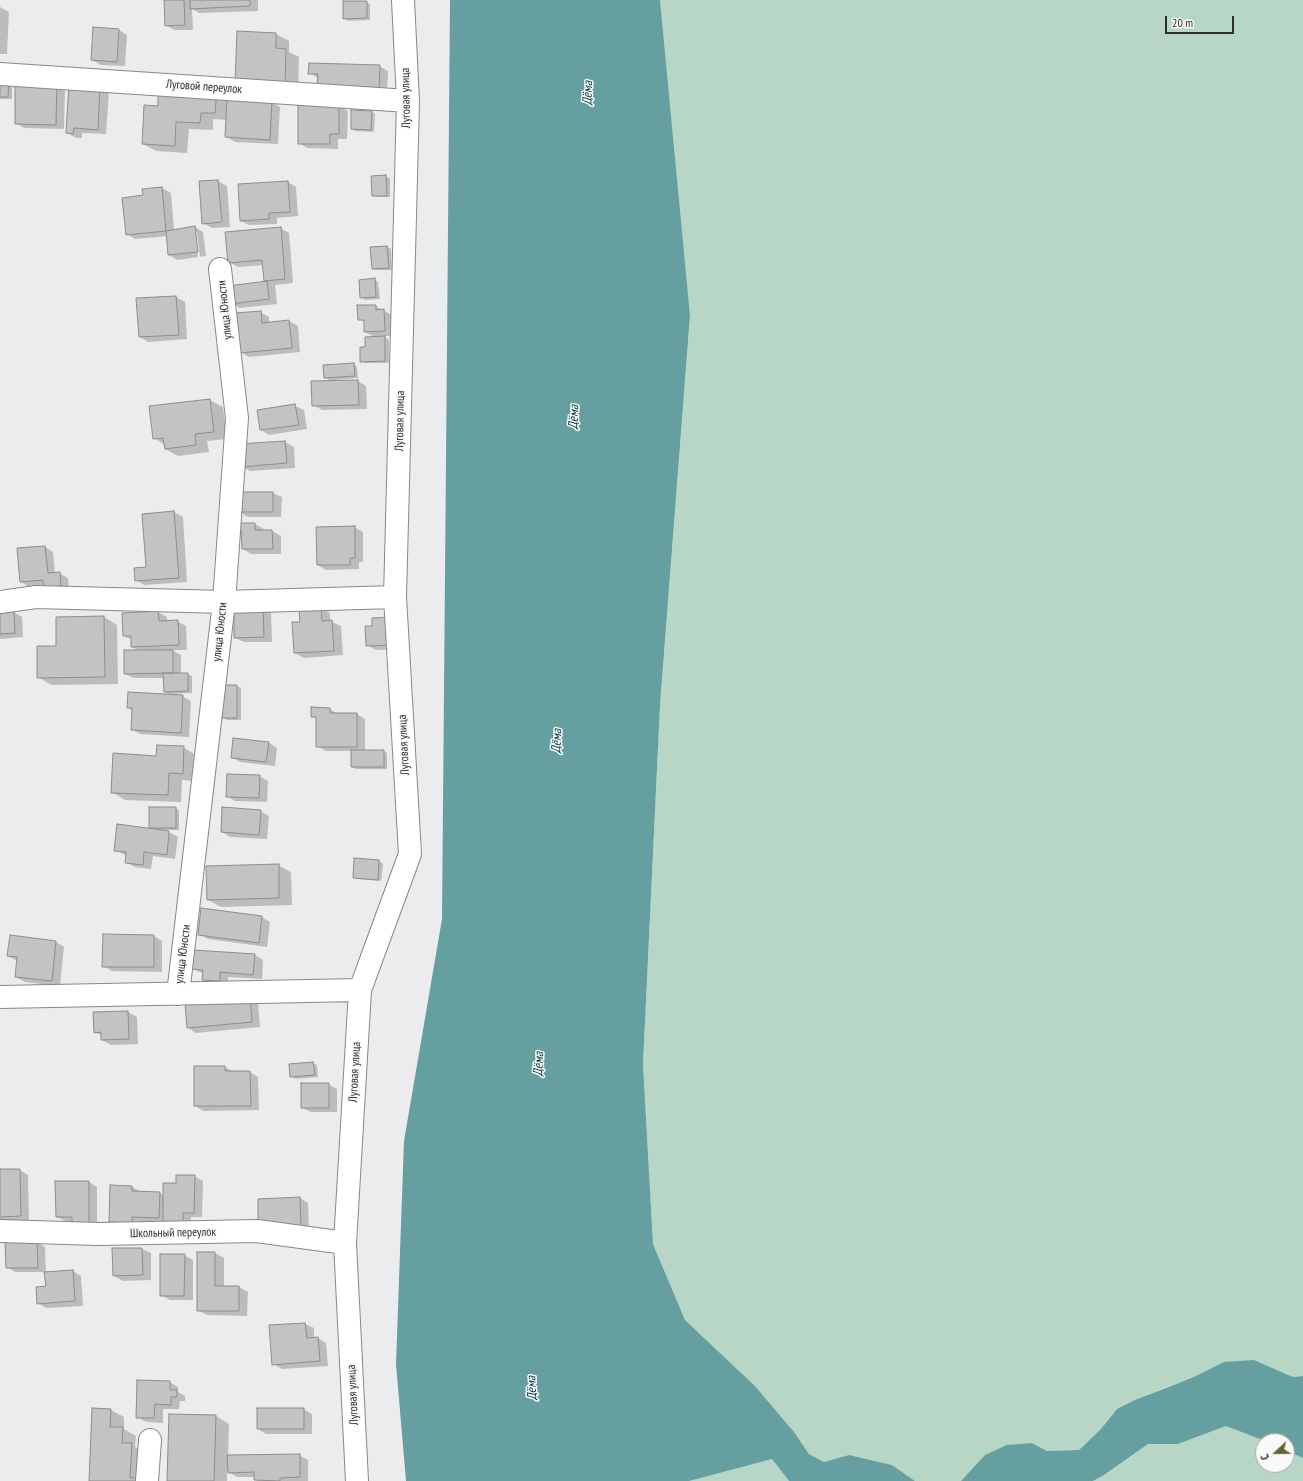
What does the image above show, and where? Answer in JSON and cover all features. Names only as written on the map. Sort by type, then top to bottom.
[{"type":"street","name":"Луговая улица","points":[[357,1481],[345,1243],[360,990],[410,854],[396,597],[408,101],[403,0]]},
{"type":"street","name":"Луговой переулок","points":[[0,74],[408,101]]},
{"type":"street","name":"улица Юности","points":[[178,994],[224,602],[237,418],[220,270]]},
{"type":"street","points":[[0,602],[36,597],[224,602],[396,597]]},
{"type":"street","points":[[0,998],[360,990]]},
{"type":"street","name":"Школьный переулок","points":[[0,1231],[98,1234],[257,1232],[345,1243]]},
{"type":"street","points":[[147,1481],[150,1440]]},
{"type":"green space","points":[[660,0],[1303,0],[1303,1376],[1293,1377],[1254,1360],[1166,1387],[1117,1409],[1101,1429],[1079,1450],[1047,1451],[1032,1443],[985,1455],[961,1481],[915,1481],[892,1465],[849,1455],[824,1462],[809,1454],[794,1432],[755,1386],[685,1320],[653,1244],[643,1064],[660,705],[690,315]]},
{"type":"green space","points":[[1226,1426],[1255,1437],[1255,1473],[1295,1473],[1295,1454],[1303,1458],[1303,1481],[1093,1481],[1148,1444],[1178,1444]]},
{"type":"green space","points":[[772,1459],[789,1481],[689,1481],[719,1472]]},
{"type":"water","name":"Дёма","points":[[450,0],[660,0],[690,315],[660,705],[643,1064],[653,1244],[685,1320],[755,1386],[794,1432],[809,1454],[824,1462],[849,1455],[892,1465],[915,1481],[789,1481],[772,1459],[689,1481],[406,1481],[396,1364],[404,1141],[442,919]]},
{"type":"water","points":[[1254,1360],[1293,1377],[1303,1376],[1303,1458],[1295,1454],[1295,1433],[1255,1433],[1255,1437],[1226,1426],[1178,1444],[1148,1444],[1093,1481],[961,1481],[985,1455],[1007,1445],[1032,1443],[1047,1451],[1079,1450],[1101,1429],[1117,1409],[1135,1400],[1194,1377],[1224,1362]]},
{"type":"building","points":[[164,0],[184,0],[185,25],[165,26]]},
{"type":"building","points":[[190,0],[250,0],[250,6],[190,9]]},
{"type":"building","points":[[343,1],[367,1],[367,18],[343,19]]},
{"type":"building","points":[[93,27],[119,29],[117,62],[91,60]]},
{"type":"building","points":[[237,31],[276,33],[276,48],[286,49],[285,85],[235,82]]},
{"type":"building","points":[[309,63],[380,65],[379,88],[317,87],[318,74],[308,74]]},
{"type":"building","points":[[0,78],[9,78],[8,97],[0,97]]},
{"type":"building","points":[[57,81],[56,125],[15,124],[15,85]]},
{"type":"building","points":[[69,83],[100,85],[98,130],[74,128],[73,134],[66,133]]},
{"type":"building","points":[[217,90],[215,113],[201,113],[200,123],[176,122],[175,146],[142,144],[144,105],[158,106],[158,94]]},
{"type":"building","points":[[227,98],[272,101],[270,140],[225,137]]},
{"type":"building","points":[[298,105],[339,105],[339,134],[330,134],[330,144],[298,144]]},
{"type":"building","points":[[351,110],[372,111],[371,130],[351,129]]},
{"type":"building","points":[[386,175],[387,196],[372,196],[371,176]]},
{"type":"building","points":[[218,180],[222,222],[202,224],[199,181]]},
{"type":"building","points":[[288,181],[290,212],[269,213],[269,219],[240,221],[238,184]]},
{"type":"building","points":[[162,187],[166,231],[126,235],[122,198],[143,195],[142,189]]},
{"type":"building","points":[[195,226],[198,252],[168,255],[166,231]]},
{"type":"building","points":[[281,227],[285,279],[264,281],[262,260],[228,263],[225,232]]},
{"type":"building","points":[[387,246],[389,268],[372,269],[370,247]]},
{"type":"building","points":[[375,278],[376,297],[360,298],[359,280]]},
{"type":"building","points":[[267,281],[269,299],[230,304],[228,286]]},
{"type":"building","points":[[176,296],[179,335],[139,337],[136,298]]},
{"type":"building","points":[[357,305],[376,305],[376,310],[384,309],[385,331],[364,332],[364,320],[358,320]]},
{"type":"building","points":[[261,311],[262,323],[289,320],[292,348],[240,353],[236,313]]},
{"type":"building","points":[[385,336],[385,361],[360,362],[360,347],[365,347],[365,337]]},
{"type":"building","points":[[354,363],[355,376],[324,378],[323,365]]},
{"type":"building","points":[[358,380],[359,405],[312,406],[311,381]]},
{"type":"building","points":[[210,399],[214,432],[195,434],[196,445],[165,449],[163,438],[153,439],[149,406]]},
{"type":"building","points":[[295,404],[299,425],[260,430],[257,410]]},
{"type":"building","points":[[285,441],[287,463],[240,467],[238,444]]},
{"type":"building","points":[[238,492],[273,492],[273,512],[238,512]]},
{"type":"building","points":[[174,511],[179,578],[135,581],[134,568],[146,567],[142,514]]},
{"type":"building","points":[[237,523],[255,523],[255,530],[272,530],[273,549],[242,549],[241,530],[237,529]]},
{"type":"building","points":[[355,526],[355,558],[350,558],[350,565],[317,565],[316,527]]},
{"type":"building","points":[[45,546],[48,573],[60,572],[61,586],[44,588],[43,580],[20,582],[17,548]]},
{"type":"building","points":[[263,606],[264,637],[234,638],[234,607]]},
{"type":"building","points":[[321,607],[322,621],[332,620],[334,651],[294,653],[292,622],[300,622],[299,609]]},
{"type":"building","points":[[14,611],[15,633],[0,634],[0,612]]},
{"type":"building","points":[[158,611],[159,621],[178,620],[179,645],[131,647],[131,636],[123,636],[122,613]]},
{"type":"building","points":[[104,616],[105,677],[37,678],[37,646],[56,646],[56,617]]},
{"type":"building","points":[[390,617],[391,645],[366,646],[365,626],[372,626],[372,618]]},
{"type":"building","points":[[124,650],[173,650],[173,673],[124,674]]},
{"type":"building","points":[[163,673],[188,673],[188,691],[164,692]]},
{"type":"building","points":[[222,685],[237,685],[237,718],[222,718]]},
{"type":"building","points":[[128,692],[183,695],[181,733],[131,730],[132,708],[127,708]]},
{"type":"building","points":[[311,707],[330,708],[330,713],[357,713],[357,747],[316,747],[316,717],[311,717]]},
{"type":"building","points":[[233,738],[269,742],[266,762],[231,758]]},
{"type":"building","points":[[157,745],[184,746],[183,774],[169,773],[168,795],[111,793],[113,753],[156,756]]},
{"type":"building","points":[[351,750],[384,750],[384,767],[351,767]]},
{"type":"building","points":[[227,774],[260,775],[259,798],[226,797]]},
{"type":"building","points":[[149,807],[176,807],[176,828],[149,828]]},
{"type":"building","points":[[222,807],[261,810],[259,835],[221,832]]},
{"type":"building","points":[[117,824],[169,831],[167,855],[144,852],[143,865],[125,863],[126,852],[114,851]]},
{"type":"building","points":[[354,858],[379,860],[378,880],[353,878]]},
{"type":"building","points":[[279,864],[279,898],[207,900],[206,866]]},
{"type":"building","points":[[201,908],[262,916],[259,943],[198,935]]},
{"type":"building","points":[[103,934],[154,935],[154,967],[102,967]]},
{"type":"building","points":[[10,935],[56,941],[52,981],[15,977],[17,957],[7,956]]},
{"type":"building","points":[[193,950],[255,954],[253,975],[220,972],[220,981],[202,980],[203,970],[192,969]]},
{"type":"building","points":[[250,997],[252,1022],[187,1028],[185,1003]]},
{"type":"building","points":[[128,1011],[129,1039],[101,1040],[101,1032],[94,1033],[93,1012]]},
{"type":"building","points":[[313,1062],[315,1075],[290,1077],[289,1064]]},
{"type":"building","points":[[194,1066],[225,1066],[225,1071],[250,1071],[251,1106],[194,1106]]},
{"type":"building","points":[[301,1083],[329,1083],[329,1108],[301,1108]]},
{"type":"building","points":[[0,1169],[20,1169],[21,1216],[0,1217]]},
{"type":"building","points":[[176,1175],[195,1175],[194,1213],[183,1213],[183,1226],[163,1226],[163,1183],[176,1183]]},
{"type":"building","points":[[55,1181],[89,1181],[89,1225],[72,1226],[72,1217],[56,1217]]},
{"type":"building","points":[[110,1185],[132,1186],[132,1191],[160,1192],[159,1218],[132,1217],[132,1223],[109,1222]]},
{"type":"building","points":[[300,1197],[301,1227],[258,1228],[258,1199]]},
{"type":"building","points":[[37,1241],[38,1268],[6,1268],[5,1242]]},
{"type":"building","points":[[112,1248],[142,1248],[143,1275],[113,1276]]},
{"type":"building","points":[[197,1252],[215,1252],[215,1286],[239,1286],[239,1311],[197,1311]]},
{"type":"building","points":[[160,1254],[185,1254],[184,1296],[160,1296]]},
{"type":"building","points":[[73,1270],[75,1301],[37,1304],[36,1287],[46,1286],[44,1272]]},
{"type":"building","points":[[305,1323],[307,1338],[318,1337],[320,1361],[272,1365],[269,1325]]},
{"type":"building","points":[[137,1380],[170,1381],[170,1390],[177,1390],[177,1397],[171,1397],[171,1405],[155,1404],[154,1418],[136,1418]]},
{"type":"building","points":[[92,1408],[111,1409],[110,1427],[123,1427],[122,1443],[132,1443],[130,1478],[145,1478],[144,1481],[89,1481]]},
{"type":"building","points":[[257,1408],[304,1408],[304,1429],[257,1429]]},
{"type":"building","points":[[169,1414],[216,1415],[214,1481],[167,1481]]},
{"type":"building","points":[[300,1454],[300,1477],[280,1478],[280,1481],[254,1480],[254,1472],[228,1473],[227,1455]]}]
